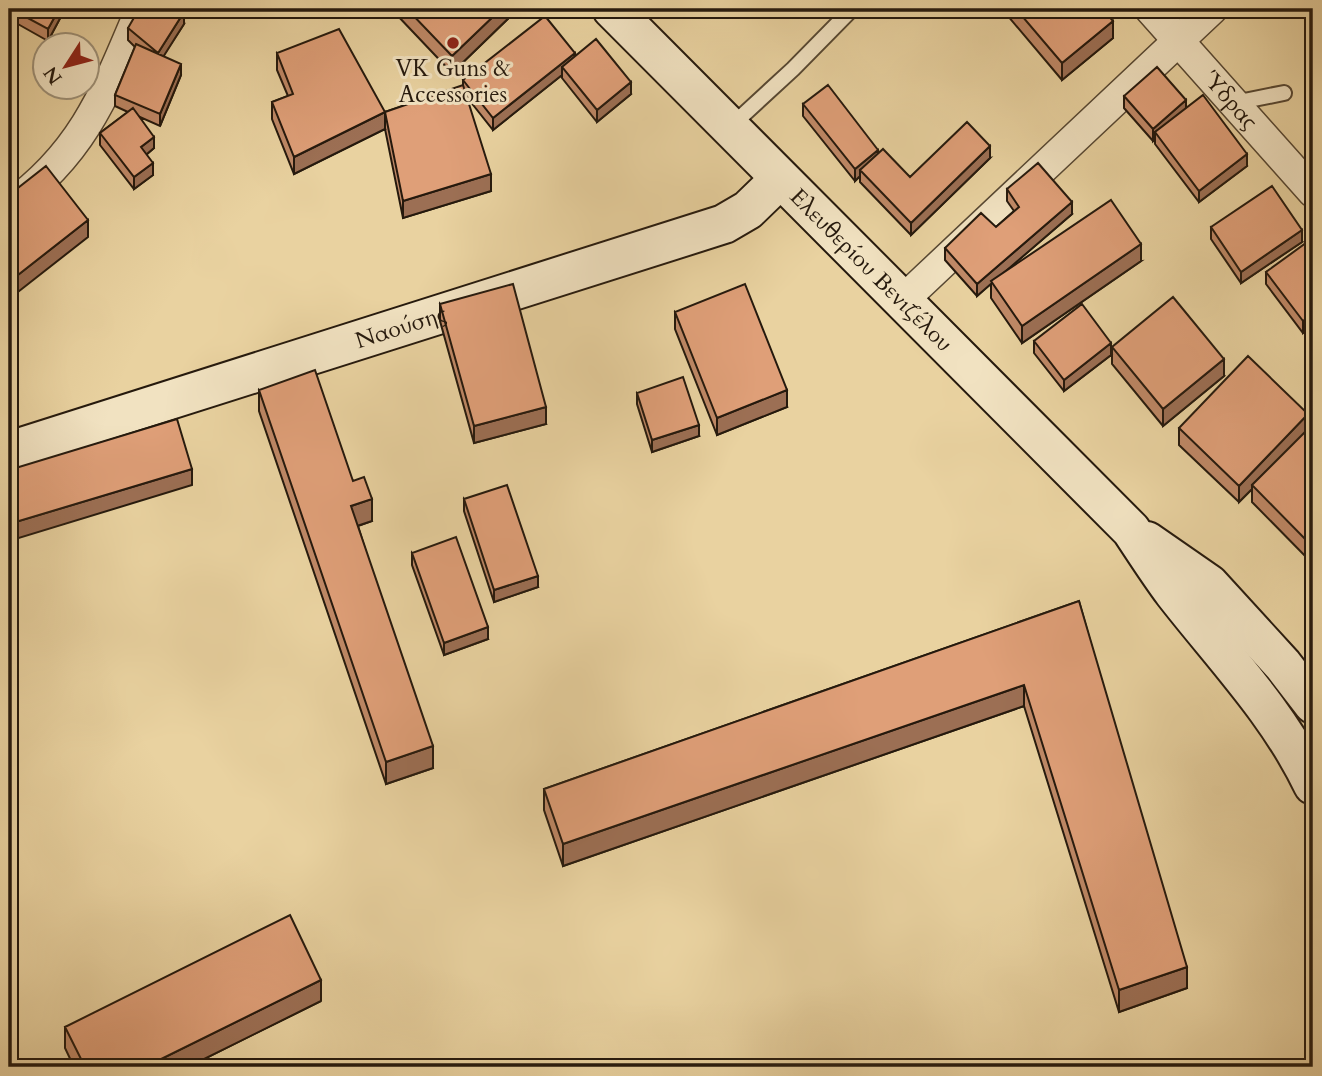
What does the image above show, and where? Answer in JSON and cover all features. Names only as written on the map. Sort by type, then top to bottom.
[{"type":"main road","name":"Ελευθερίου Βενιζέλου","points":[[612,9],[1131,530],[1209,584],[1283,665],[1313,704]]},
{"type":"main road","name":"Ναούσης","points":[[9,451],[724,224],[748,210],[780,179]]},
{"type":"main road","name":"Ελευθερίου Βενιζέλου","points":[[1131,530],[1174,592],[1262,700],[1285,733],[1313,785]]},
{"type":"street","points":[[9,206],[27,192],[82,135],[110,83],[141,9]]},
{"type":"street","name":"Ύδρας","points":[[1150,9],[1313,192]]},
{"type":"street","points":[[901,302],[1212,9]]},
{"type":"lane","points":[[729,128],[852,9]]},
{"type":"lane","points":[[1234,103],[1284,93]]},
{"type":"building","points":[[11,9],[59,9],[48,29]]},
{"type":"building","points":[[139,9],[179,9],[184,12],[158,53],[128,28]]},
{"type":"building","points":[[407,9],[501,9],[452,56]]},
{"type":"building","points":[[1016,9],[1103,9],[1113,21],[1062,63]]},
{"type":"building","points":[[545,16],[575,53],[493,118],[463,80]]},
{"type":"building","points":[[339,29],[385,112],[294,157],[272,102],[293,94],[277,53]]},
{"type":"building","points":[[596,39],[631,82],[597,110],[562,67]]},
{"type":"building","points":[[136,44],[181,64],[160,114],[115,95]]},
{"type":"building","points":[[1157,67],[1186,100],[1153,129],[1124,96]]},
{"type":"building","points":[[463,85],[491,174],[403,201],[385,112]]},
{"type":"building","points":[[828,85],[878,150],[855,169],[803,104]]},
{"type":"building","points":[[1203,95],[1247,154],[1199,191],[1155,132]]},
{"type":"building","points":[[133,108],[154,137],[141,147],[153,163],[134,177],[100,133]]},
{"type":"building","points":[[967,122],[990,146],[911,223],[860,170],[883,149],[910,177]]},
{"type":"building","points":[[1038,163],[1072,202],[977,284],[945,248],[981,213],[996,227],[1019,207],[1007,189]]},
{"type":"building","points":[[46,166],[88,220],[9,282],[9,195]]},
{"type":"building","points":[[1272,186],[1302,230],[1241,272],[1211,227]]},
{"type":"building","points":[[1111,200],[1141,244],[1022,326],[991,281]]},
{"type":"building","points":[[1310,240],[1313,244],[1313,314],[1303,321],[1266,272]]},
{"type":"building","points":[[513,284],[546,407],[474,426],[440,304]]},
{"type":"building","points":[[745,284],[787,390],[717,418],[675,312]]},
{"type":"building","points":[[1173,297],[1224,359],[1163,409],[1112,347]]},
{"type":"building","points":[[1082,304],[1111,343],[1064,380],[1034,341]]},
{"type":"building","points":[[1248,356],[1308,414],[1239,486],[1179,428]]},
{"type":"building","points":[[315,370],[353,481],[364,477],[372,499],[351,506],[433,746],[386,762],[259,390]]},
{"type":"building","points":[[683,377],[699,425],[652,440],[637,393]]},
{"type":"building","points":[[177,419],[192,469],[9,524],[9,470]]},
{"type":"building","points":[[1309,428],[1313,432],[1313,547],[1252,485]]},
{"type":"building","points":[[507,485],[538,576],[494,590],[464,499]]},
{"type":"building","points":[[456,537],[488,627],[444,643],[412,553]]},
{"type":"building","points":[[1079,601],[1187,967],[1119,990],[1024,685],[563,844],[544,789]]},
{"type":"building","points":[[290,915],[321,980],[145,1067],[85,1067],[65,1027]]},
{"type":"place","name":"VK Guns & Accessories","points":[[453,43]]}]
